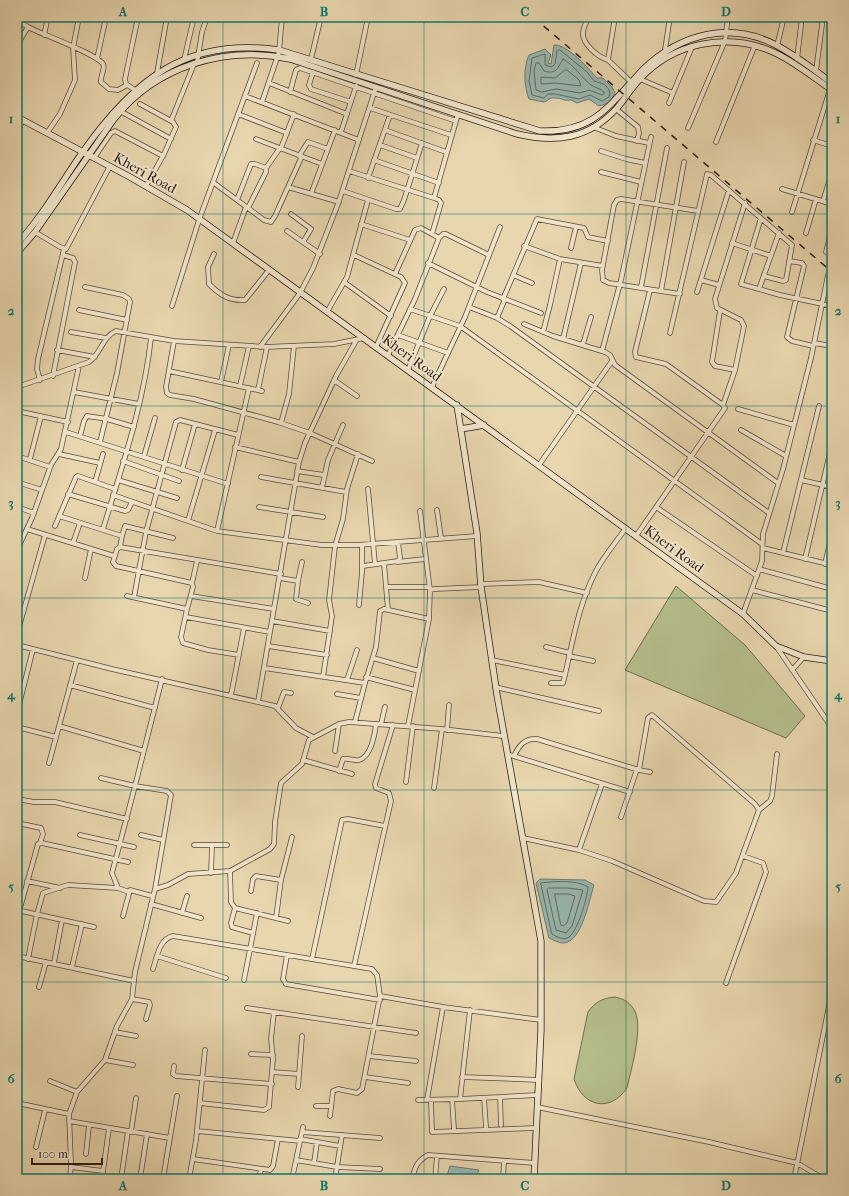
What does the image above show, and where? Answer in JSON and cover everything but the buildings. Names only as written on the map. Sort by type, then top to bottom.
[{"type":"street","points":[[18,17],[20,22],[28,27],[97,59],[104,64],[100,78],[102,85],[113,90],[122,89],[127,85]]},
{"type":"street","points":[[44,35],[48,17]]},
{"type":"street","points":[[47,133],[60,114],[75,80],[73,48],[79,17]]},
{"type":"street","points":[[97,59],[106,17]]},
{"type":"street","points":[[135,90],[127,85],[125,79],[138,17]]},
{"type":"street","points":[[157,73],[167,17]]},
{"type":"street","points":[[184,60],[194,17]]},
{"type":"street","points":[[171,121],[197,60],[207,17]]},
{"type":"street","points":[[262,102],[278,53],[282,17]]},
{"type":"street","points":[[311,59],[321,17]]},
{"type":"street","points":[[355,76],[368,17]]},
{"type":"street","points":[[588,17],[583,31],[584,39],[600,56],[608,60],[631,82]]},
{"type":"street","points":[[608,60],[615,17]]},
{"type":"street","points":[[665,50],[670,17]]},
{"type":"street","points":[[688,128],[725,36],[728,18],[717,17]]},
{"type":"street","points":[[777,46],[784,17]]},
{"type":"street","points":[[797,59],[802,17]]},
{"type":"street","points":[[816,71],[823,17]]},
{"type":"street","points":[[17,45],[28,27]]},
{"type":"street","points":[[278,53],[512,124],[540,131],[579,127],[596,118],[611,106],[648,64],[665,50],[700,36],[725,36],[767,41],[832,82]]},
{"type":"street","points":[[290,92],[298,69],[313,72],[356,86],[376,89],[534,138],[566,138],[593,127],[616,109],[640,79],[664,59],[693,46],[713,42],[725,36],[772,51],[831,90],[813,140],[792,212]]},
{"type":"street","points":[[716,142],[755,45]]},
{"type":"street","points":[[668,103],[693,46]]},
{"type":"street","points":[[17,253],[35,232],[87,155],[115,109],[135,90],[157,73],[184,60],[197,60],[236,54],[278,53],[311,59],[355,76],[376,89],[456,121]]},
{"type":"street","points":[[17,244],[24,237],[120,111],[151,84],[197,60]]},
{"type":"street","points":[[172,306],[199,220],[214,183],[257,63]]},
{"type":"street","points":[[313,72],[309,85],[311,89],[350,102]]},
{"type":"street","points":[[640,79],[673,93]]},
{"type":"street","points":[[269,83],[347,114]]},
{"type":"street","points":[[341,132],[356,86]]},
{"type":"street","points":[[260,347],[300,293],[320,254],[343,191],[376,89]]},
{"type":"street","points":[[245,96],[359,140]]},
{"type":"street","points":[[140,104],[171,121],[176,127],[163,156],[146,186]]},
{"type":"street","points":[[370,108],[451,135]]},
{"type":"street","points":[[616,109],[638,127],[639,133],[637,141]]},
{"type":"street","points":[[120,111],[171,140]]},
{"type":"street","points":[[238,114],[287,133]]},
{"type":"street","points":[[233,243],[247,208],[266,172],[266,168],[280,148],[294,114]]},
{"type":"street","points":[[434,198],[458,114]]},
{"type":"street","points":[[368,178],[390,115]]},
{"type":"street","name":"Kheri Road","points":[[17,117],[174,202],[233,243],[743,614],[776,646]]},
{"type":"street","points":[[17,132],[23,120]]},
{"type":"street","points":[[593,127],[637,141],[649,143]]},
{"type":"street","points":[[311,194],[334,130]]},
{"type":"street","points":[[385,130],[446,152]]},
{"type":"street","points":[[87,155],[115,131],[163,156]]},
{"type":"street","points":[[602,351],[620,284],[651,137]]},
{"type":"street","points":[[256,139],[322,164]]},
{"type":"street","points":[[813,140],[832,146]]},
{"type":"street","points":[[214,183],[264,220],[270,222],[275,216],[308,142],[328,149]]},
{"type":"street","points":[[343,191],[398,209],[403,204],[406,190],[422,143]]},
{"type":"street","points":[[380,145],[417,158]]},
{"type":"street","points":[[641,287],[666,148]]},
{"type":"street","points":[[601,151],[626,159],[645,162]]},
{"type":"street","points":[[374,160],[439,183]]},
{"type":"street","points":[[661,291],[684,162]]},
{"type":"street","points":[[237,200],[251,164],[266,168]]},
{"type":"street","points":[[40,380],[37,369],[38,359],[64,249],[67,247],[110,166]]},
{"type":"street","points":[[349,171],[439,200],[441,203],[432,234]]},
{"type":"street","points":[[601,172],[641,182]]},
{"type":"street","points":[[823,201],[832,172]]},
{"type":"street","points":[[670,333],[707,174],[710,174],[745,203],[792,245],[785,281],[764,276]]},
{"type":"street","points":[[288,187],[339,202]]},
{"type":"street","points":[[782,189],[832,204]]},
{"type":"street","points":[[697,292],[729,190]]},
{"type":"street","points":[[680,294],[650,290],[603,280],[601,276],[616,202],[619,199],[698,211]]},
{"type":"street","points":[[806,233],[816,199]]},
{"type":"street","points":[[327,312],[344,282],[354,255],[368,200]]},
{"type":"street","points":[[636,536],[725,408],[723,405],[735,370],[743,333],[743,323],[739,318],[720,310],[715,304],[719,285],[745,203]]},
{"type":"street","points":[[291,214],[311,229],[303,242]]},
{"type":"street","points":[[761,218],[741,282],[744,286],[832,306]]},
{"type":"street","points":[[497,318],[524,246],[537,219],[586,229],[588,237],[608,241]]},
{"type":"street","points":[[361,224],[410,240]]},
{"type":"street","points":[[432,387],[477,287],[500,227]]},
{"type":"street","points":[[571,248],[576,227]]},
{"type":"street","points":[[395,274],[415,230],[418,228],[439,238]]},
{"type":"street","points":[[826,252],[832,229]]},
{"type":"street","points":[[287,231],[320,254]]},
{"type":"street","points":[[35,232],[64,249]]},
{"type":"street","points":[[759,290],[779,233]]},
{"type":"street","points":[[17,234],[24,237]]},
{"type":"street","points":[[388,355],[427,271],[428,263],[439,238],[443,234],[446,234],[489,255]]},
{"type":"street","points":[[732,243],[771,256]]},
{"type":"street","points":[[524,246],[560,259],[603,266]]},
{"type":"street","points":[[214,254],[208,267],[209,284],[221,296],[237,301],[245,300],[269,270]]},
{"type":"street","points":[[53,376],[75,262],[73,258],[63,255]]},
{"type":"street","points":[[354,255],[401,277],[405,283],[376,347]]},
{"type":"street","points":[[543,332],[552,299],[560,259]]},
{"type":"street","points":[[789,261],[802,263],[804,266],[787,337],[796,342],[832,346]]},
{"type":"street","points":[[428,263],[504,299],[541,312]]},
{"type":"street","points":[[563,339],[581,263]]},
{"type":"street","points":[[513,275],[532,283]]},
{"type":"street","points":[[743,614],[764,556],[762,546],[763,534],[794,425],[814,344],[821,303],[828,275]]},
{"type":"street","points":[[701,280],[719,285]]},
{"type":"street","points":[[344,282],[391,316]]},
{"type":"street","points":[[85,287],[127,296],[130,302],[112,398],[100,442]]},
{"type":"street","points":[[408,370],[430,316],[444,289]]},
{"type":"street","points":[[650,290],[635,352],[636,357],[666,364],[723,405]]},
{"type":"street","points":[[468,307],[497,318],[769,513]]},
{"type":"street","points":[[410,309],[460,326],[762,546],[832,566]]},
{"type":"street","points":[[79,310],[127,320]]},
{"type":"street","points":[[720,310],[712,364],[735,370]]},
{"type":"street","points":[[583,344],[591,317]]},
{"type":"street","points":[[524,324],[610,355],[612,361],[778,483]]},
{"type":"street","points":[[17,388],[89,362],[95,357],[106,338],[116,331],[174,341],[260,347],[356,341],[364,338]]},
{"type":"street","points":[[70,332],[106,338]]},
{"type":"street","points":[[398,335],[448,353]]},
{"type":"street","points":[[103,529],[134,427],[149,359],[151,338]]},
{"type":"street","points":[[174,341],[166,387],[167,393],[170,395],[194,399],[243,414],[281,423],[310,433],[372,460]]},
{"type":"street","points":[[258,702],[287,541],[299,462],[310,433],[334,380],[356,341]]},
{"type":"street","points":[[221,382],[229,345]]},
{"type":"street","points":[[240,386],[249,346]]},
{"type":"street","points":[[281,423],[289,394],[294,346]]},
{"type":"street","points":[[169,371],[260,391],[267,347]]},
{"type":"street","points":[[57,350],[95,357]]},
{"type":"street","points":[[539,465],[612,361]]},
{"type":"street","points":[[17,550],[22,536],[34,513],[50,467],[59,454],[66,432],[79,366]]},
{"type":"street","points":[[334,380],[357,396]]},
{"type":"street","points":[[217,531],[249,388]]},
{"type":"street","points":[[74,392],[139,404]]},
{"type":"street","points":[[457,405],[477,536],[481,586],[503,736],[542,941],[539,1080],[534,1179]]},
{"type":"street","points":[[784,553],[819,406]]},
{"type":"street","points":[[738,408],[794,425]]},
{"type":"street","points":[[17,411],[68,422]]},
{"type":"street","points":[[30,459],[41,416]]},
{"type":"street","points":[[80,436],[86,417],[107,419],[134,427]]},
{"type":"street","points":[[144,456],[155,418]]},
{"type":"street","points":[[134,597],[141,552],[164,463],[177,421],[238,435]]},
{"type":"street","points":[[182,470],[195,424]]},
{"type":"street","points":[[322,488],[324,476],[343,425]]},
{"type":"street","points":[[461,429],[484,425]]},
{"type":"street","points":[[188,521],[215,430]]},
{"type":"street","points":[[741,430],[786,456]]},
{"type":"street","points":[[66,432],[228,484]]},
{"type":"street","points":[[805,558],[832,444]]},
{"type":"street","points":[[235,447],[299,462]]},
{"type":"street","points":[[59,454],[100,463]]},
{"type":"street","points":[[96,482],[103,454]]},
{"type":"street","points":[[323,677],[332,612],[329,600],[335,546],[343,520],[346,492],[358,454]]},
{"type":"street","points":[[17,456],[30,459],[50,467]]},
{"type":"street","points":[[123,462],[179,481]]},
{"type":"street","points":[[297,471],[324,476]]},
{"type":"street","points":[[55,526],[77,476],[115,488]]},
{"type":"street","points":[[261,477],[346,492]]},
{"type":"street","points":[[118,480],[178,498]]},
{"type":"street","points":[[801,480],[832,487]]},
{"type":"street","points":[[17,482],[42,490]]},
{"type":"street","points":[[368,489],[375,564]]},
{"type":"street","points":[[68,494],[126,511],[132,502]]},
{"type":"street","points":[[113,495],[217,531],[287,541],[335,546],[477,536]]},
{"type":"street","points":[[17,507],[34,513]]},
{"type":"street","points":[[259,507],[323,517]]},
{"type":"street","points":[[656,507],[757,576]]},
{"type":"street","points":[[437,510],[441,538]]},
{"type":"street","points":[[406,782],[415,690],[429,619],[429,589],[420,511]]},
{"type":"street","points":[[59,516],[122,536]]},
{"type":"street","points":[[73,543],[80,522]]},
{"type":"street","points":[[120,547],[122,529],[125,526],[173,538]]},
{"type":"street","points":[[551,683],[563,683],[577,620],[587,593],[596,572],[626,528]]},
{"type":"street","points":[[27,529],[114,556]]},
{"type":"street","points":[[825,564],[832,533]]},
{"type":"street","points":[[17,534],[22,536]]},
{"type":"street","points":[[17,634],[45,535]]},
{"type":"street","points":[[396,562],[400,558],[398,542]]},
{"type":"street","points":[[359,605],[363,566],[362,545]]},
{"type":"street","points":[[192,583],[116,566],[113,562],[116,548],[120,547],[280,576],[298,581]]},
{"type":"street","points":[[85,578],[91,548]]},
{"type":"street","points":[[363,566],[425,560]]},
{"type":"street","points":[[197,561],[192,583],[193,587],[181,637],[183,643],[239,656]]},
{"type":"street","points":[[302,562],[296,599],[308,603]]},
{"type":"street","points":[[384,563],[388,610]]},
{"type":"street","points":[[759,569],[832,589]]},
{"type":"street","points":[[386,586],[429,589],[539,582],[587,593]]},
{"type":"street","points":[[752,590],[832,611]]},
{"type":"street","points":[[127,596],[187,609]]},
{"type":"street","points":[[191,596],[274,609]]},
{"type":"street","points":[[355,722],[377,640],[379,613],[382,609],[429,619]]},
{"type":"street","points":[[186,617],[270,632]]},
{"type":"street","points":[[272,621],[330,631]]},
{"type":"street","points":[[231,695],[244,628]]},
{"type":"street","points":[[17,645],[231,695],[278,708],[296,728],[313,737]]},
{"type":"street","points":[[268,646],[327,655]]},
{"type":"street","points":[[776,646],[804,658],[832,661]]},
{"type":"street","points":[[776,646],[831,723],[832,728]]},
{"type":"street","points":[[546,647],[593,661]]},
{"type":"street","points":[[17,713],[33,649]]},
{"type":"street","points":[[346,680],[357,650]]},
{"type":"street","points":[[373,658],[419,671]]},
{"type":"street","points":[[792,670],[804,658]]},
{"type":"street","points":[[49,763],[76,660]]},
{"type":"street","points":[[492,660],[565,675]]},
{"type":"street","points":[[264,668],[365,683]]},
{"type":"street","points":[[366,677],[415,690]]},
{"type":"street","points":[[118,888],[112,873],[162,679]]},
{"type":"street","points":[[70,685],[155,708]]},
{"type":"street","points":[[496,687],[599,711]]},
{"type":"street","points":[[278,708],[284,692],[291,693]]},
{"type":"street","points":[[337,694],[361,698]]},
{"type":"street","points":[[448,730],[449,705]]},
{"type":"street","points":[[340,771],[345,759],[360,760],[366,755],[385,707]]},
{"type":"street","points":[[621,817],[638,769],[648,718],[655,715],[755,804],[759,810]]},
{"type":"street","points":[[155,889],[168,885],[188,874],[230,871],[272,847],[282,783],[298,768],[303,760],[307,744],[313,737],[339,724],[355,722],[411,726],[503,736]]},
{"type":"street","points":[[335,751],[339,724]]},
{"type":"street","points":[[354,966],[391,796],[389,793],[376,788],[375,780],[393,725]]},
{"type":"street","points":[[59,726],[144,751]]},
{"type":"street","points":[[17,727],[56,737]]},
{"type":"street","points":[[434,788],[442,729]]},
{"type":"street","points":[[514,756],[523,742],[531,738],[650,772]]},
{"type":"street","points":[[507,754],[630,792]]},
{"type":"street","points":[[523,838],[579,850],[612,861],[710,903],[719,900],[733,880],[759,810],[770,802],[777,754]]},
{"type":"street","points":[[303,760],[352,774]]},
{"type":"street","points":[[70,1179],[69,1114],[77,1092],[105,1060],[115,1032],[132,999],[134,981],[152,896],[155,889],[171,795],[167,791],[135,786],[101,778]]},
{"type":"street","points":[[579,850],[602,784]]},
{"type":"street","points":[[17,799],[34,802],[55,802],[126,819]]},
{"type":"street","points":[[312,959],[342,820],[348,819],[385,826]]},
{"type":"street","points":[[17,824],[41,828],[43,834],[40,843],[36,846],[24,894],[18,910],[17,919]]},
{"type":"street","points":[[80,835],[134,847]]},
{"type":"street","points":[[141,835],[163,840]]},
{"type":"street","points":[[276,918],[281,880],[292,837]]},
{"type":"street","points":[[40,843],[128,862]]},
{"type":"street","points":[[194,844],[227,845]]},
{"type":"street","points":[[211,873],[212,845]]},
{"type":"street","points":[[726,983],[766,872],[763,863],[742,856]]},
{"type":"street","points":[[230,871],[231,902],[235,908],[288,921]]},
{"type":"street","points":[[251,891],[253,879],[256,876],[281,880]]},
{"type":"street","points":[[27,881],[60,888]]},
{"type":"street","points":[[28,958],[43,893],[68,885],[118,888],[128,892],[132,890],[152,896]]},
{"type":"street","points":[[17,892],[24,894]]},
{"type":"street","points":[[123,916],[128,892]]},
{"type":"street","points":[[182,913],[187,896]]},
{"type":"street","points":[[151,904],[202,918]]},
{"type":"street","points":[[235,908],[231,924],[232,927],[253,933]]},
{"type":"street","points":[[18,910],[94,927]]},
{"type":"street","points":[[244,980],[257,914]]},
{"type":"street","points":[[54,963],[62,920]]},
{"type":"street","points":[[72,967],[82,924]]},
{"type":"street","points":[[153,969],[164,940],[173,936],[372,969],[375,972],[380,998],[362,1089],[359,1093],[338,1089],[333,1091],[330,1116]]},
{"type":"street","points":[[287,955],[283,979],[286,984],[541,1020]]},
{"type":"street","points":[[17,956],[134,981]]},
{"type":"street","points":[[157,956],[226,978]]},
{"type":"street","points":[[39,987],[46,962]]},
{"type":"street","points":[[794,1179],[832,992]]},
{"type":"street","points":[[132,999],[149,1002],[150,1006],[146,1019]]},
{"type":"street","points":[[443,1007],[429,1100],[432,1132],[536,1128]]},
{"type":"street","points":[[247,1008],[416,1033]]},
{"type":"street","points":[[460,1099],[470,1010]]},
{"type":"street","points":[[200,1103],[267,1109],[270,1104],[272,1084],[273,1055],[271,1039],[274,1012]]},
{"type":"street","points":[[115,1032],[136,1036]]},
{"type":"street","points":[[298,1087],[302,1036]]},
{"type":"street","points":[[189,1179],[197,1131],[205,1050]]},
{"type":"street","points":[[251,1054],[273,1055]]},
{"type":"street","points":[[369,1056],[416,1061]]},
{"type":"street","points":[[105,1060],[134,1065]]},
{"type":"street","points":[[174,1066],[173,1074],[176,1076],[272,1084]]},
{"type":"street","points":[[272,1072],[299,1074]]},
{"type":"street","points":[[365,1077],[408,1082]]},
{"type":"street","points":[[462,1077],[539,1080]]},
{"type":"street","points":[[50,1081],[77,1092]]},
{"type":"street","points":[[418,1100],[538,1095]]},
{"type":"street","points":[[163,1179],[177,1096]]},
{"type":"street","points":[[500,1097],[501,1125]]},
{"type":"street","points":[[121,1179],[136,1098]]},
{"type":"street","points":[[484,1098],[486,1127]]},
{"type":"street","points":[[452,1099],[454,1129]]},
{"type":"street","points":[[17,1103],[69,1114]]},
{"type":"street","points":[[316,1106],[331,1106]]},
{"type":"street","points":[[537,1107],[709,1142],[798,1163],[824,1179]]},
{"type":"street","points":[[36,1147],[45,1110]]},
{"type":"street","points":[[69,1121],[170,1138]]},
{"type":"street","points":[[86,1154],[89,1125]]},
{"type":"street","points":[[292,1179],[303,1127]]},
{"type":"street","points":[[102,1179],[109,1128]]},
{"type":"street","points":[[197,1131],[300,1140],[340,1146]]},
{"type":"street","points":[[302,1132],[380,1138]]},
{"type":"street","points":[[140,1179],[147,1134]]},
{"type":"street","points":[[335,1179],[342,1135]]},
{"type":"street","points":[[193,1160],[261,1169],[272,1168],[278,1139]]},
{"type":"street","points":[[314,1163],[317,1142]]},
{"type":"street","points":[[412,1179],[415,1167],[422,1158],[428,1155],[535,1163]]},
{"type":"street","points":[[434,1179],[437,1156]]},
{"type":"street","points":[[296,1160],[337,1167],[380,1170]]},
{"type":"street","points":[[503,1179],[504,1161]]},
{"type":"street","points":[[17,1162],[17,1178]]},
{"type":"street","points":[[71,1166],[103,1171]]},
{"type":"street","points":[[259,1179],[261,1169]]},
{"type":"green space","points":[[676,586],[745,645],[805,716],[786,738],[625,670]]},
{"type":"green space","points":[[615,997],[629,1004],[633,1008],[636,1015],[638,1025],[636,1047],[627,1088],[620,1096],[605,1104],[590,1101],[578,1088],[574,1079],[588,1012],[600,1001]]},
{"type":"water","points":[[554,45],[565,48],[583,63],[597,78],[603,78],[612,87],[615,93],[611,100],[599,106],[589,99],[577,103],[571,100],[558,98],[552,98],[544,102],[529,99],[525,77],[529,55],[545,49],[551,55],[548,63],[551,64]]},
{"type":"water","points":[[540,879],[585,880],[594,885],[584,920],[580,929],[570,941],[561,943],[549,938],[536,883]]},
{"type":"water","points":[[450,1166],[479,1170],[475,1179],[446,1179]]},
{"type":"railway","points":[[533,17],[832,272]]}]
